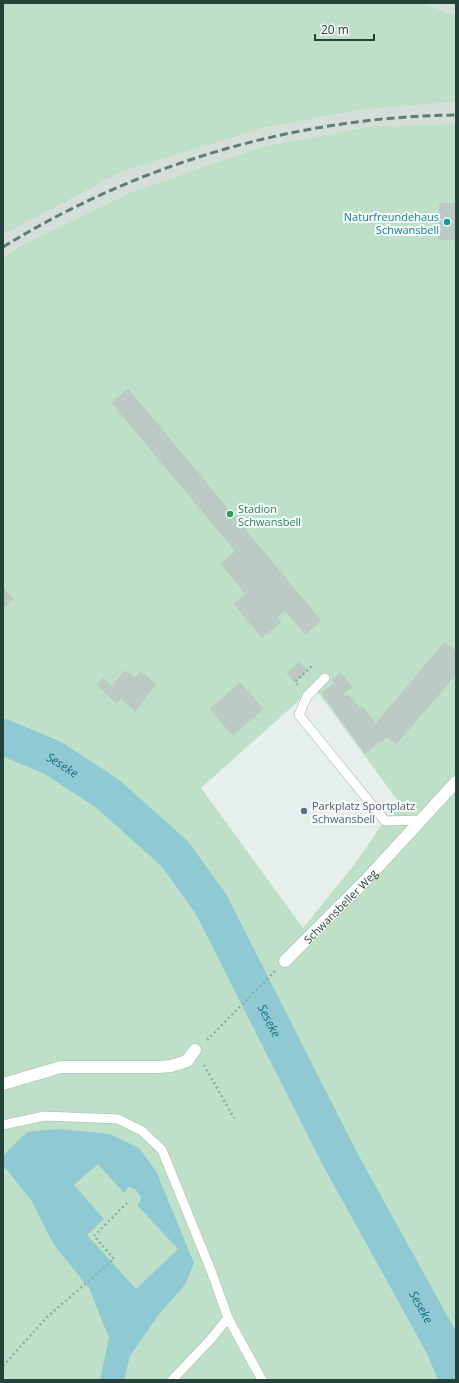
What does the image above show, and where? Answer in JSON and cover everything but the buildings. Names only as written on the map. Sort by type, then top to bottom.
[{"type":"street","name":"Schwansbeller Weg","points":[[285,961],[365,881],[456,782]]},
{"type":"street","points":[[3,1084],[61,1067],[171,1066],[187,1061],[195,1050]]},
{"type":"lane","points":[[325,678],[307,696],[299,715],[385,821],[422,820]]},
{"type":"lane","points":[[3,1125],[44,1116],[118,1118],[142,1131],[162,1150],[212,1273],[228,1318],[262,1380]]},
{"type":"lane","points":[[172,1380],[211,1339],[228,1318]]},
{"type":"path","points":[[220,1026],[285,961]]},
{"type":"path","points":[[210,1075],[234,1118]]},
{"type":"path","points":[[3,1366],[47,1317],[114,1259],[94,1236],[127,1203]]},
{"type":"shaded area","points":[[423,3],[456,3],[456,16]]},
{"type":"shaded area","points":[[456,102],[456,124],[372,126],[261,147],[131,192],[20,246],[3,258],[3,235],[121,172],[264,128],[359,110]]},
{"type":"green space","points":[[3,3],[423,3],[456,16],[456,102],[359,110],[264,128],[121,172],[3,235]]},
{"type":"green space","points":[[456,124],[456,1380],[3,1380],[3,258],[20,246],[131,192],[261,147],[372,126]],"holes":[[[314,687],[398,801],[354,865],[303,928],[201,788]]]},
{"type":"water","points":[[59,1129],[110,1134],[139,1148],[156,1171],[194,1263],[185,1285],[159,1314],[130,1356],[124,1380],[100,1380],[109,1338],[89,1288],[54,1245],[31,1200],[3,1165],[3,1156],[27,1132]],"holes":[[[98,1164],[124,1193],[128,1187],[133,1188],[137,1192],[141,1198],[137,1205],[178,1249],[136,1289],[87,1235],[104,1219],[74,1185]]]},
{"type":"waterway","name":"Seseke","points":[[3,737],[53,758],[108,794],[175,854],[211,904],[340,1159],[444,1347],[456,1377]]},
{"type":"railway","points":[[3,247],[55,217],[109,191],[164,169],[221,150],[279,135],[337,125],[396,118],[456,115]]},
{"type":"place","name":"Naturfreundehaus Schwansbell","points":[[447,222]]},
{"type":"place","name":"Stadion Schwansbell","points":[[230,514]]},
{"type":"place","name":"Parkplatz Sportplatz Schwansbell","points":[[304,811]]}]
